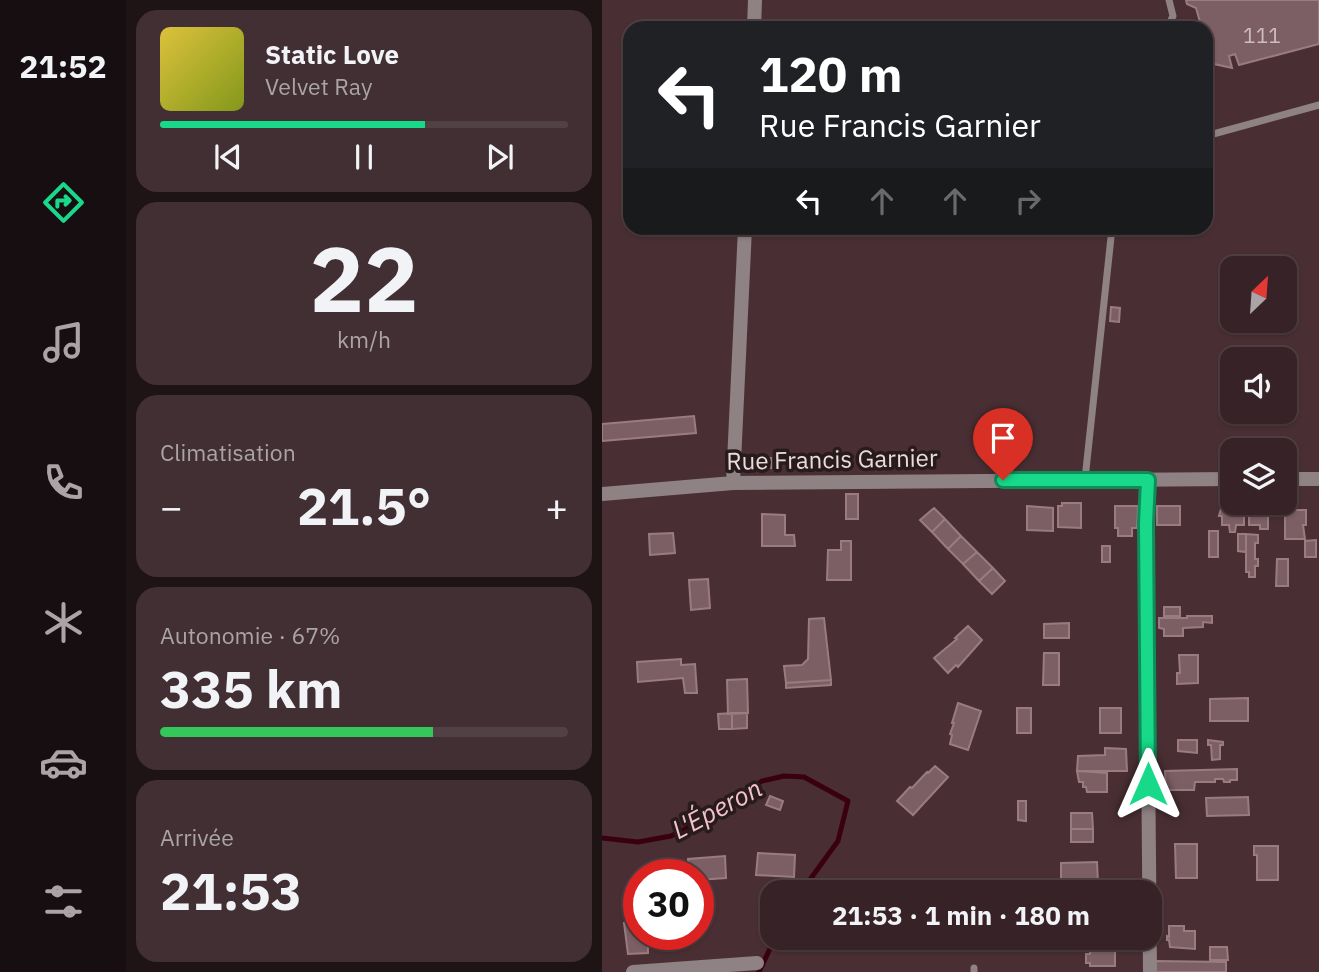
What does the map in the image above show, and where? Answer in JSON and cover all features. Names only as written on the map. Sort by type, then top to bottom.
[{"type":"street","points":[[754,21],[755,0]]},
{"type":"street","points":[[733,483],[745,235]]},
{"type":"street","points":[[1297,479],[1319,479]]},
{"type":"street","points":[[1148,480],[1146,523],[1150,972]]},
{"type":"street","name":"Rue Francis Garnier","points":[[602,494],[733,483],[1220,480]]},
{"type":"street","points":[[634,972],[757,963]]},
{"type":"lane","points":[[1170,0],[1173,16],[1170,21]]},
{"type":"lane","points":[[1213,134],[1319,105]]},
{"type":"lane","points":[[1085,479],[1111,235]]},
{"type":"building","points":[[1186,0],[1319,0],[1319,44],[1239,65],[1235,54],[1229,56],[1232,68],[1214,64],[1213,21],[1200,21],[1196,8],[1187,4]]},
{"type":"building","points":[[1111,307],[1120,308],[1119,322],[1110,321]]},
{"type":"building","points":[[694,416],[696,433],[602,441],[602,424]]},
{"type":"building","points":[[771,458],[771,468],[748,468],[748,459]]},
{"type":"building","points":[[846,494],[858,494],[858,519],[846,519]]},
{"type":"building","points":[[1062,503],[1081,503],[1081,528],[1058,527],[1058,506],[1062,506]]},
{"type":"building","points":[[1027,506],[1053,508],[1053,531],[1027,530]]},
{"type":"building","points":[[1115,506],[1138,506],[1137,528],[1132,528],[1132,536],[1118,536],[1118,528],[1115,528]]},
{"type":"building","points":[[1157,506],[1180,506],[1180,525],[1157,525]]},
{"type":"building","points":[[934,508],[945,519],[932,532],[920,520]]},
{"type":"building","points":[[1297,510],[1306,510],[1306,525],[1303,525],[1305,539],[1285,539],[1285,515],[1297,515]]},
{"type":"building","points":[[1220,512],[1220,515],[1244,515],[1244,525],[1236,525],[1235,532],[1230,532],[1229,525],[1222,525],[1222,516],[1219,516]]},
{"type":"building","points":[[762,514],[785,515],[785,535],[794,535],[795,546],[762,546]]},
{"type":"building","points":[[1249,515],[1268,515],[1268,529],[1260,529],[1260,525],[1249,525]]},
{"type":"building","points":[[945,519],[961,536],[948,549],[932,532]]},
{"type":"building","points":[[1209,531],[1218,531],[1218,557],[1209,557]]},
{"type":"building","points":[[673,533],[675,553],[650,555],[649,534]]},
{"type":"building","points":[[1238,534],[1246,534],[1246,552],[1238,551]]},
{"type":"building","points":[[1246,534],[1258,535],[1258,543],[1255,543],[1258,566],[1255,566],[1255,577],[1249,577],[1249,572],[1246,572]]},
{"type":"building","points":[[961,536],[977,552],[963,564],[948,549]]},
{"type":"building","points":[[1316,540],[1316,557],[1305,557],[1305,541]]},
{"type":"building","points":[[841,541],[851,541],[851,580],[827,580],[828,550],[841,550]]},
{"type":"building","points":[[1102,546],[1110,546],[1110,562],[1102,562]]},
{"type":"building","points":[[977,552],[993,568],[979,581],[963,564]]},
{"type":"building","points":[[1277,559],[1288,559],[1288,586],[1276,586]]},
{"type":"building","points":[[993,568],[1005,581],[992,594],[979,581]]},
{"type":"building","points":[[708,579],[710,608],[691,610],[689,580]]},
{"type":"building","points":[[1164,607],[1180,607],[1180,616],[1164,616]]},
{"type":"building","points":[[1212,616],[1212,623],[1203,622],[1203,627],[1183,628],[1183,636],[1164,636],[1164,629],[1159,628],[1159,618]]},
{"type":"building","points":[[824,618],[831,680],[786,683],[784,666],[802,665],[808,659],[809,619]]},
{"type":"building","points":[[1069,623],[1069,638],[1044,638],[1044,624]]},
{"type":"building","points":[[968,626],[982,640],[958,667],[956,665],[948,673],[934,658]]},
{"type":"building","points":[[1044,653],[1059,653],[1059,685],[1043,685]]},
{"type":"building","points":[[1179,655],[1198,655],[1198,683],[1177,684],[1177,673],[1180,673]]},
{"type":"building","points":[[681,659],[681,665],[695,664],[697,693],[685,693],[683,678],[638,682],[637,662]]},
{"type":"building","points":[[747,679],[748,713],[728,714],[727,680]]},
{"type":"building","points":[[831,680],[831,685],[786,688],[786,683]]},
{"type":"building","points":[[1248,698],[1248,721],[1210,721],[1210,699]]},
{"type":"building","points":[[958,703],[981,711],[968,750],[950,744]]},
{"type":"building","points":[[1017,708],[1031,708],[1031,733],[1017,733]]},
{"type":"building","points":[[1100,708],[1121,708],[1121,733],[1100,733]]},
{"type":"building","points":[[732,713],[732,729],[719,729],[718,714]]},
{"type":"building","points":[[732,713],[747,713],[747,728],[732,729]]},
{"type":"building","points":[[1178,740],[1197,740],[1197,753],[1178,751]]},
{"type":"building","points":[[1208,740],[1223,742],[1223,745],[1220,745],[1220,759],[1212,760]]},
{"type":"building","points":[[1105,748],[1126,749],[1127,771],[1077,771],[1078,756],[1105,755]]},
{"type":"building","points":[[935,766],[948,777],[913,815],[897,801]]},
{"type":"building","points":[[1237,769],[1237,780],[1224,782],[1223,779],[1215,779],[1215,782],[1195,782],[1194,790],[1166,790],[1165,771]]},
{"type":"building","points":[[1077,771],[1107,773],[1107,792],[1087,792],[1083,782],[1079,782]]},
{"type":"building","points":[[770,796],[783,801],[780,810],[766,805]]},
{"type":"building","points":[[1248,797],[1249,815],[1207,816],[1206,798]]},
{"type":"building","points":[[1018,801],[1026,801],[1026,821],[1018,820]]},
{"type":"building","points":[[1071,813],[1092,813],[1093,829],[1071,829]]},
{"type":"building","points":[[1071,829],[1093,829],[1093,842],[1071,842]]},
{"type":"building","points":[[1175,844],[1197,844],[1197,878],[1176,878]]},
{"type":"building","points":[[1254,846],[1278,846],[1278,880],[1257,880],[1257,855],[1254,855]]},
{"type":"building","points":[[758,853],[795,855],[794,877],[756,875]]},
{"type":"building","points":[[725,856],[726,878],[714,879],[714,859],[688,859]]},
{"type":"building","points":[[1097,862],[1098,880],[1061,880],[1061,863]]},
{"type":"building","points":[[1169,926],[1184,926],[1184,931],[1195,931],[1195,949],[1170,947],[1167,940]]},
{"type":"building","points":[[1210,947],[1227,947],[1228,960],[1210,960]]},
{"type":"building","points":[[627,950],[648,950],[648,953],[628,954]]},
{"type":"building","points":[[1090,951],[1115,951],[1115,966],[1090,966],[1090,963],[1086,963],[1086,954],[1090,954]]},
{"type":"building","points":[[1155,961],[1226,962],[1226,972],[1155,972]]},
{"type":"waterway","name":"L'Éperon","points":[[602,838],[638,842],[671,836],[708,818],[762,781],[784,776],[804,777],[848,801],[838,841],[810,880]]},
{"type":"waterway","name":"L'Éperon","points":[[759,972],[769,950]]},
{"type":"route","points":[[1003,480],[1148,480],[1148,784]]}]
